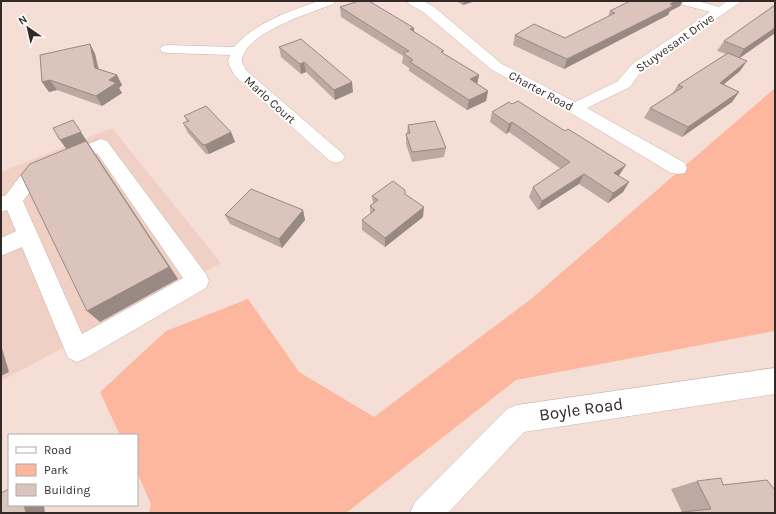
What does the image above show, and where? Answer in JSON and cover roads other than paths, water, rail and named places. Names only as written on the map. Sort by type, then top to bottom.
[{"type":"street","points":[[167,49],[237,51],[245,41],[258,31],[330,1]]},
{"type":"street","name":"Charter Road","points":[[413,1],[428,9],[497,67],[574,108],[678,168]]},
{"type":"street","points":[[684,1],[720,12]]},
{"type":"street","name":"Stuyvesant Drive","points":[[574,108],[624,84],[637,67],[736,1]]},
{"type":"street","name":"Marlo Court","points":[[237,51],[234,62],[239,72],[336,157]]},
{"type":"street","points":[[101,145],[198,281],[77,350],[28,235],[7,202],[34,172],[101,145]]},
{"type":"street","points":[[1,247],[28,235]]},
{"type":"street","name":"Boyle Road","points":[[426,513],[517,419],[775,381]]}]
